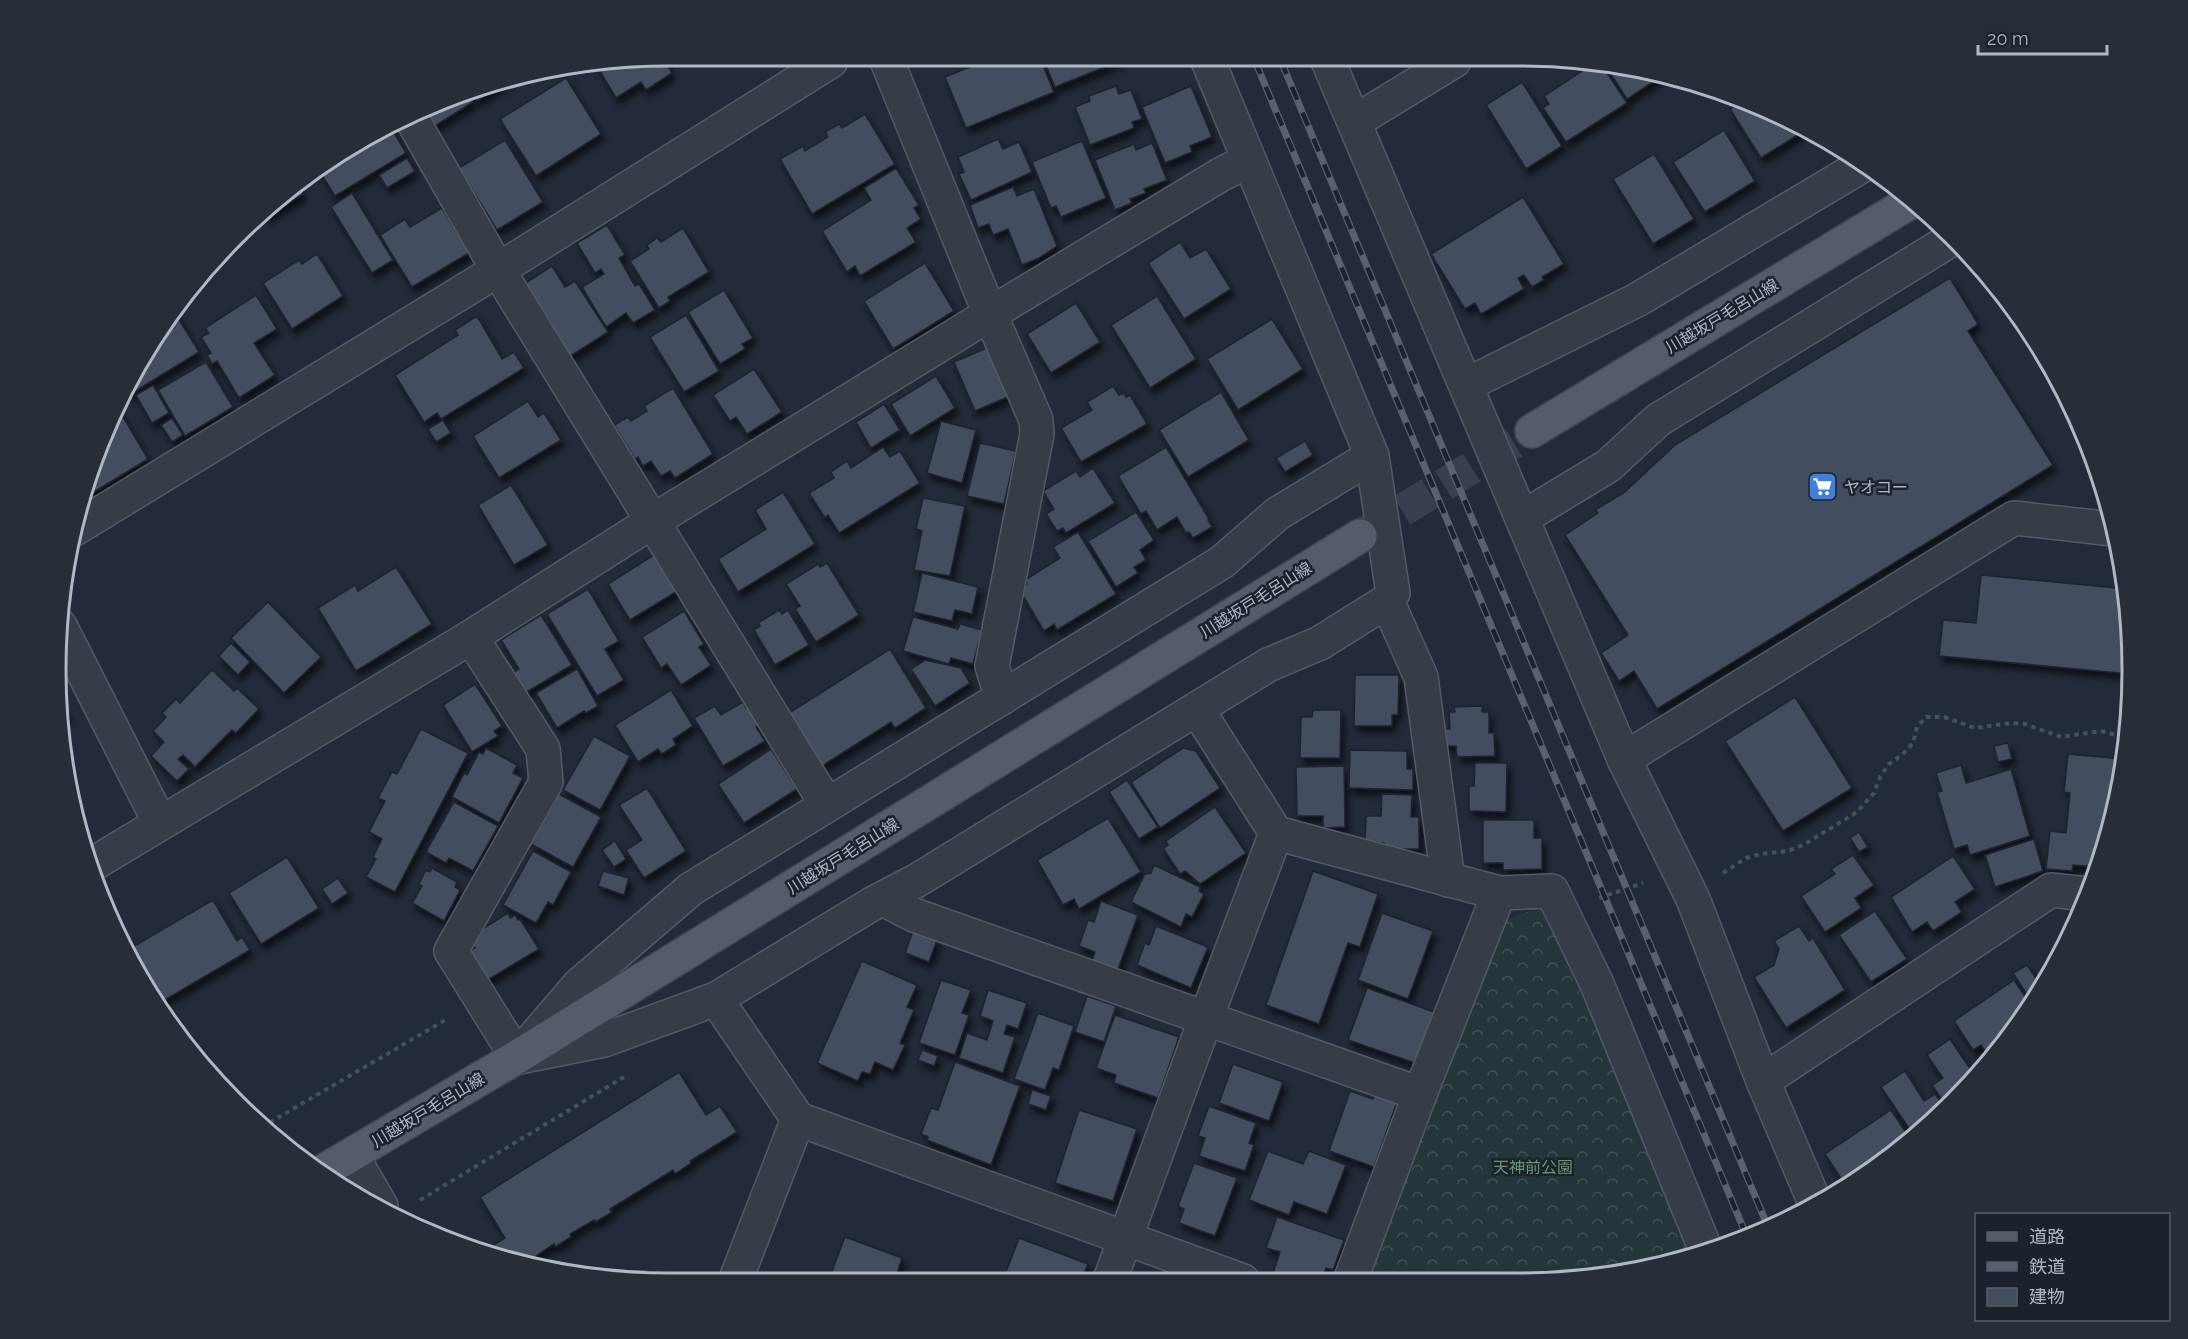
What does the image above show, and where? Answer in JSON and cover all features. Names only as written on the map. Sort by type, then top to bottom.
[{"type":"main road","name":"川越坂戸毛呂山線","points":[[1532,431],[1904,206]]},
{"type":"main road","name":"川越坂戸毛呂山線","points":[[330,1168],[517,1057],[1360,536]]},
{"type":"street","points":[[85,522],[498,270],[823,66]]},
{"type":"street","points":[[889,66],[990,314],[1036,420],[1037,434],[992,666],[1002,698]]},
{"type":"street","points":[[517,1057],[604,1040],[716,999],[916,881],[1268,665],[1320,643],[1386,601],[1393,593],[1372,456],[1210,66]]},
{"type":"street","points":[[1330,66],[1624,759],[1682,877],[1762,1081],[1812,1196]]},
{"type":"street","points":[[1354,122],[1446,66]]},
{"type":"street","points":[[415,123],[498,270],[827,805]]},
{"type":"street","points":[[97,861],[471,637],[652,521],[990,314],[1220,175],[1249,160]]},
{"type":"street","points":[[1466,385],[1637,300],[1856,169]]},
{"type":"street","points":[[1522,518],[1608,466],[1658,420],[1945,243]]},
{"type":"street","points":[[517,1057],[579,985],[692,890],[1222,562],[1277,514],[1372,456]]},
{"type":"street","points":[[1624,759],[2014,518],[2104,528]]},
{"type":"street","points":[[1386,601],[1421,678],[1448,880]]},
{"type":"street","points":[[471,637],[543,749],[546,782],[451,951],[517,1057]]},
{"type":"street","points":[[67,639],[160,823]]},
{"type":"street","points":[[1197,709],[1276,833],[1499,893],[1552,891],[1596,984],[1703,1244]]},
{"type":"street","points":[[1113,1273],[1276,833]]},
{"type":"street","points":[[1762,1081],[2050,890],[2079,893]]},
{"type":"street","points":[[1353,1273],[1499,893]]},
{"type":"street","points":[[883,899],[914,915],[1420,1094]]},
{"type":"street","points":[[716,999],[798,1119],[1221,1273]]},
{"type":"street","points":[[738,1273],[798,1119]]},
{"type":"street","points":[[352,1156],[375,1196]]},
{"type":"path","points":[[1561,911],[1682,877],[1721,874],[1746,858],[1788,850],[1805,844],[1857,812],[1874,793],[1880,777],[1889,764],[1913,743],[1917,727],[1926,717],[1944,717],[1975,728],[2011,723],[2025,724],[2061,737],[2101,731],[2118,736]]},
{"type":"path","points":[[271,1122],[451,1017]]},
{"type":"path","points":[[416,1203],[632,1072]]},
{"type":"green space","name":"天神前公園","points":[[1537,908],[1549,913],[1692,1247],[1636,1261],[1558,1272],[1369,1273],[1502,922]]},
{"type":"building","points":[[668,66],[672,73],[646,90],[641,82],[616,98],[599,70]]},
{"type":"building","points":[[972,66],[1043,66],[1054,92],[966,128],[945,77]]},
{"type":"building","points":[[1046,66],[1108,66],[1055,87]]},
{"type":"building","points":[[1584,70],[1607,73],[1627,103],[1566,142],[1543,108],[1549,104],[1544,96]]},
{"type":"building","points":[[1610,73],[1653,82],[1627,99]]},
{"type":"building","points":[[566,78],[601,134],[536,176],[500,119]]},
{"type":"building","points":[[1522,82],[1562,146],[1526,169],[1486,105]]},
{"type":"building","points":[[1116,86],[1119,94],[1131,90],[1142,119],[1132,122],[1134,128],[1090,145],[1075,107],[1090,101],[1089,96]]},
{"type":"building","points":[[1191,86],[1212,137],[1190,146],[1192,152],[1165,163],[1142,107]]},
{"type":"building","points":[[472,100],[473,102],[430,129],[424,119]]},
{"type":"building","points":[[1734,106],[1749,112],[1798,135],[1761,158],[1730,109]]},
{"type":"building","points":[[865,114],[895,164],[812,214],[780,159],[803,146],[805,151],[828,137],[825,132],[839,124],[842,128]]},
{"type":"building","points":[[1724,130],[1755,181],[1705,212],[1673,162]]},
{"type":"building","points":[[394,133],[406,153],[335,196],[323,176]]},
{"type":"building","points":[[998,139],[1003,149],[1019,142],[1032,172],[971,200],[959,174],[964,172],[958,157]]},
{"type":"building","points":[[505,140],[543,202],[497,230],[459,168]]},
{"type":"building","points":[[1082,141],[1106,198],[1061,217],[1056,206],[1051,208],[1032,162]]},
{"type":"building","points":[[1152,143],[1167,180],[1144,189],[1146,193],[1130,199],[1132,203],[1115,210],[1095,160],[1134,144],[1136,150]]},
{"type":"building","points":[[1654,154],[1694,219],[1653,244],[1613,179]]},
{"type":"building","points":[[407,158],[415,171],[387,188],[379,175]]},
{"type":"building","points":[[896,168],[919,205],[914,208],[921,219],[907,228],[916,242],[860,276],[855,266],[847,272],[822,231],[871,200],[864,188]]},
{"type":"building","points":[[1013,187],[1017,196],[1034,189],[1057,246],[1039,258],[1022,265],[1008,229],[993,235],[989,224],[978,228],[970,205]]},
{"type":"building","points":[[301,191],[303,194],[283,207]]},
{"type":"building","points":[[352,193],[393,260],[372,273],[331,207]]},
{"type":"building","points":[[1523,197],[1564,264],[1542,277],[1544,280],[1532,287],[1524,275],[1518,278],[1524,289],[1481,314],[1475,303],[1465,309],[1431,254]]},
{"type":"building","points":[[442,208],[469,253],[412,287],[380,235],[405,219],[410,227]]},
{"type":"building","points":[[607,225],[625,255],[619,258],[635,286],[639,284],[655,310],[633,323],[626,313],[606,327],[582,287],[604,274],[601,269],[595,273],[577,243]]},
{"type":"building","points":[[683,228],[709,272],[668,297],[670,301],[659,308],[630,261],[649,249],[647,245],[657,238],[661,242]]},
{"type":"building","points":[[1180,242],[1190,258],[1206,249],[1231,289],[1184,319],[1148,263]]},
{"type":"building","points":[[317,254],[343,296],[292,329],[263,283],[299,260],[302,264]]},
{"type":"building","points":[[925,263],[954,311],[893,349],[864,301]]},
{"type":"building","points":[[552,266],[565,287],[575,281],[608,332],[569,357],[524,284]]},
{"type":"building","points":[[1950,278],[1978,324],[1968,331],[2053,465],[1657,709],[1634,671],[1619,681],[1601,653],[1628,635],[1565,535],[1598,513],[1595,510],[1625,492],[1675,445]]},
{"type":"building","points":[[724,290],[753,338],[742,344],[745,349],[720,364],[688,312]]},
{"type":"building","points":[[256,295],[277,329],[254,343],[275,375],[239,398],[217,361],[212,364],[207,355],[211,353],[201,337],[209,333],[205,328]]},
{"type":"building","points":[[1157,296],[1196,359],[1150,388],[1111,325]]},
{"type":"building","points":[[1076,303],[1100,342],[1051,373],[1027,334]]},
{"type":"building","points":[[686,315],[719,371],[684,392],[650,337]]},
{"type":"building","points":[[477,316],[502,359],[514,352],[524,368],[441,419],[437,413],[424,422],[395,375],[458,335],[455,330]]},
{"type":"building","points":[[179,319],[199,352],[134,392]]},
{"type":"building","points":[[1272,319],[1303,369],[1238,410],[1207,359]]},
{"type":"building","points":[[989,347],[1010,396],[975,411],[954,362]]},
{"type":"building","points":[[206,362],[233,407],[185,436],[158,390]]},
{"type":"building","points":[[754,369],[782,412],[747,434],[736,417],[730,421],[713,395]]},
{"type":"building","points":[[936,376],[955,408],[910,436],[891,404]]},
{"type":"building","points":[[153,385],[169,413],[152,423],[136,395]]},
{"type":"building","points":[[1113,386],[1119,395],[1124,393],[1126,397],[1130,395],[1147,424],[1081,462],[1061,428],[1092,410],[1087,402]]},
{"type":"building","points":[[673,388],[713,454],[675,478],[670,471],[661,476],[651,461],[643,466],[638,457],[635,459],[614,425],[628,417],[631,421],[647,411],[644,406]]},
{"type":"building","points":[[1221,392],[1249,440],[1188,477],[1159,430]]},
{"type":"building","points":[[528,401],[538,417],[544,413],[561,440],[499,478],[473,436]]},
{"type":"building","points":[[884,404],[900,430],[871,448],[856,422]]},
{"type":"building","points":[[122,416],[148,459],[93,493]]},
{"type":"building","points":[[172,418],[183,435],[172,442],[161,425]]},
{"type":"building","points":[[443,420],[451,433],[436,442],[428,429]]},
{"type":"building","points":[[941,421],[976,430],[962,483],[927,473]]},
{"type":"building","points":[[1305,441],[1313,455],[1285,472],[1276,458]]},
{"type":"building","points":[[980,443],[1016,451],[1004,504],[967,496]]},
{"type":"building","points":[[883,447],[890,457],[900,451],[920,483],[839,533],[828,515],[825,518],[809,493],[834,478],[831,472],[847,461],[851,468]]},
{"type":"building","points":[[1166,447],[1212,527],[1193,538],[1189,532],[1186,533],[1177,517],[1157,530],[1146,511],[1141,514],[1118,476]]},
{"type":"building","points":[[1093,468],[1115,503],[1066,533],[1063,528],[1057,531],[1046,514],[1054,509],[1043,491],[1076,471],[1080,477]]},
{"type":"building","points":[[511,485],[548,545],[514,565],[478,505]]},
{"type":"building","points":[[783,492],[815,544],[738,592],[718,559],[766,529],[755,510]]},
{"type":"building","points":[[923,498],[965,506],[950,576],[914,570],[922,531],[916,529]]},
{"type":"building","points":[[1136,512],[1154,540],[1140,550],[1146,560],[1134,567],[1138,573],[1116,587],[1088,541]]},
{"type":"building","points":[[1078,532],[1116,594],[1057,630],[1054,624],[1044,631],[1019,589],[1027,584],[1025,580],[1060,558],[1053,547]]},
{"type":"building","points":[[657,553],[679,590],[630,620],[608,584]]},
{"type":"building","points":[[827,563],[859,615],[816,642],[795,609],[800,606],[786,584],[818,564],[820,567]]},
{"type":"building","points":[[396,567],[432,624],[356,671],[318,608],[355,585],[358,591]]},
{"type":"building","points":[[922,573],[978,587],[972,614],[955,610],[952,621],[913,612]]},
{"type":"building","points":[[1981,575],[2116,588],[2121,630],[2122,673],[1939,656],[1943,620],[1976,623]]},
{"type":"building","points":[[588,589],[619,641],[605,649],[624,680],[597,696],[547,614]]},
{"type":"building","points":[[268,602],[321,657],[284,693],[231,638]]},
{"type":"building","points":[[779,610],[782,614],[788,610],[809,645],[775,665],[754,630],[760,626],[758,623]]},
{"type":"building","points":[[684,611],[704,644],[699,647],[711,665],[681,685],[667,664],[661,668],[642,637]]},
{"type":"building","points":[[541,615],[572,665],[525,693],[513,673],[519,669],[501,640]]},
{"type":"building","points":[[913,617],[958,629],[960,624],[982,630],[973,664],[951,658],[949,664],[903,651]]},
{"type":"building","points":[[231,643],[250,662],[238,675],[219,656]]},
{"type":"building","points":[[890,649],[926,708],[895,728],[891,722],[822,766],[789,713]]},
{"type":"building","points":[[925,660],[961,668],[970,683],[935,706],[911,669]]},
{"type":"building","points":[[577,669],[598,706],[586,713],[584,711],[557,728],[536,693]]},
{"type":"building","points":[[212,670],[234,691],[237,688],[259,709],[236,733],[232,730],[195,767],[183,755],[178,759],[189,769],[177,781],[151,756],[164,742],[153,731],[166,717],[162,713],[176,699],[180,703]]},
{"type":"building","points":[[1355,675],[1399,675],[1398,715],[1392,715],[1392,726],[1354,726]]},
{"type":"building","points":[[475,684],[502,726],[494,731],[498,736],[472,752],[443,705]]},
{"type":"building","points":[[671,690],[693,726],[673,739],[676,745],[662,754],[658,749],[638,762],[615,725]]},
{"type":"building","points":[[1795,697],[1852,788],[1783,831],[1725,741]]},
{"type":"building","points":[[743,702],[746,708],[750,706],[761,724],[756,727],[765,741],[723,766],[694,718],[715,706],[721,715]]},
{"type":"building","points":[[1482,706],[1482,712],[1489,712],[1489,733],[1494,733],[1495,756],[1457,757],[1456,746],[1445,746],[1444,729],[1450,729],[1449,712],[1455,712],[1454,707]]},
{"type":"building","points":[[1313,710],[1341,710],[1340,758],[1300,758],[1301,717],[1312,717]]},
{"type":"building","points":[[421,729],[468,753],[395,892],[366,877],[376,859],[373,857],[382,839],[369,832],[385,801],[378,798],[392,772],[397,774]]},
{"type":"building","points":[[594,736],[630,756],[600,810],[563,790]]},
{"type":"building","points":[[2008,743],[2012,759],[1998,762],[1994,746]]},
{"type":"building","points":[[486,748],[517,765],[513,773],[523,778],[499,823],[452,797],[464,773],[467,775],[479,752],[483,754]]},
{"type":"building","points":[[1183,748],[1196,751],[1220,788],[1160,828],[1131,782]]},
{"type":"building","points":[[771,749],[797,789],[744,823],[718,784]]},
{"type":"building","points":[[1350,750],[1407,751],[1407,769],[1413,769],[1413,790],[1349,788]]},
{"type":"building","points":[[2068,754],[2115,758],[2101,826],[2089,866],[2073,865],[2072,871],[2046,869],[2050,831],[2066,833],[2070,793],[2064,792]]},
{"type":"building","points":[[1475,763],[1507,763],[1506,812],[1469,811],[1469,786],[1474,786]]},
{"type":"building","points":[[1961,765],[1966,783],[2011,769],[2030,836],[1970,855],[1967,845],[1954,849],[1937,792],[1942,791],[1936,773]]},
{"type":"building","points":[[1344,766],[1345,827],[1323,828],[1323,816],[1297,816],[1296,767]]},
{"type":"building","points":[[1127,780],[1158,827],[1139,839],[1109,792]]},
{"type":"building","points":[[647,788],[686,851],[644,878],[626,850],[642,840],[619,805]]},
{"type":"building","points":[[559,794],[601,817],[573,867],[531,844]]},
{"type":"building","points":[[1382,794],[1412,795],[1411,817],[1419,817],[1419,849],[1385,849],[1384,843],[1365,843],[1366,816],[1381,816]]},
{"type":"building","points":[[454,802],[498,826],[473,871],[449,858],[446,863],[426,852]]},
{"type":"building","points":[[1215,807],[1246,853],[1200,884],[1185,871],[1180,874],[1163,848],[1168,845],[1166,841]]},
{"type":"building","points":[[1108,818],[1141,872],[1079,909],[1074,899],[1063,905],[1037,860]]},
{"type":"building","points":[[1483,820],[1534,820],[1534,838],[1542,838],[1542,869],[1503,870],[1503,863],[1483,863]]},
{"type":"building","points":[[1859,832],[1868,847],[1859,852],[1850,838]]},
{"type":"building","points":[[2034,839],[2043,871],[1995,887],[1985,855]]},
{"type":"building","points":[[615,841],[626,859],[614,867],[602,850]]},
{"type":"building","points":[[533,851],[571,872],[553,905],[548,902],[536,923],[503,905]]},
{"type":"building","points":[[1853,855],[1874,885],[1855,898],[1861,908],[1825,932],[1801,896],[1835,874],[1831,869]]},
{"type":"building","points":[[1953,856],[1975,889],[1955,902],[1962,912],[1933,931],[1927,922],[1912,932],[1891,897]]},
{"type":"building","points":[[287,857],[319,908],[261,944],[229,893]]},
{"type":"building","points":[[1154,865],[1200,887],[1199,891],[1204,894],[1192,917],[1186,914],[1181,927],[1131,902],[1145,874],[1151,873]]},
{"type":"building","points":[[432,868],[457,882],[455,887],[460,890],[444,921],[412,903],[422,886],[419,884],[426,870],[430,872]]},
{"type":"building","points":[[603,871],[629,878],[624,895],[598,886]]},
{"type":"building","points":[[1313,871],[1378,894],[1360,947],[1348,943],[1319,1024],[1266,1005]]},
{"type":"building","points":[[338,878],[348,893],[332,904],[322,889]]},
{"type":"building","points":[[213,900],[237,941],[242,937],[250,950],[165,1000],[134,946]]},
{"type":"building","points":[[1101,901],[1138,915],[1117,972],[1091,963],[1095,952],[1079,946],[1088,920],[1094,922]]},
{"type":"building","points":[[1875,911],[1907,959],[1871,982],[1839,935]]},
{"type":"building","points":[[508,913],[510,918],[515,915],[518,920],[520,919],[539,949],[484,982],[467,953],[475,948],[468,938]]},
{"type":"building","points":[[1382,913],[1433,931],[1408,999],[1358,980]]},
{"type":"building","points":[[1156,926],[1208,947],[1191,988],[1137,965],[1145,943],[1149,945]]},
{"type":"building","points":[[1799,926],[1809,941],[1813,938],[1845,990],[1786,1028],[1754,977],[1774,965],[1779,949],[1774,941]]},
{"type":"building","points":[[913,931],[937,940],[929,962],[905,953]]},
{"type":"building","points":[[862,961],[917,985],[907,1007],[914,1010],[900,1043],[905,1045],[893,1070],[875,1062],[870,1074],[862,1072],[858,1081],[817,1063]]},
{"type":"building","points":[[2027,965],[2036,979],[2028,991],[2026,993],[2013,973]]},
{"type":"building","points":[[941,980],[971,990],[962,1013],[969,1015],[955,1055],[919,1043]]},
{"type":"building","points":[[2014,980],[2025,997],[1985,1051],[1981,1045],[1973,1050],[1954,1021]]},
{"type":"building","points":[[1367,988],[1434,1012],[1415,1063],[1348,1040]]},
{"type":"building","points":[[988,990],[1027,1003],[1018,1029],[1007,1025],[1004,1034],[1015,1037],[1003,1073],[959,1058],[967,1033],[987,1040],[993,1021],[980,1016]]},
{"type":"building","points":[[1087,996],[1116,1006],[1104,1042],[1075,1032]]},
{"type":"building","points":[[1038,1013],[1074,1026],[1059,1070],[1053,1068],[1045,1090],[1014,1079]]},
{"type":"building","points":[[1115,1015],[1179,1037],[1158,1098],[1114,1083],[1116,1075],[1096,1068]]},
{"type":"building","points":[[1950,1039],[1970,1069],[1942,1099],[1932,1085],[1943,1078],[1927,1055]]},
{"type":"building","points":[[922,1050],[938,1056],[934,1066],[918,1060]]},
{"type":"building","points":[[955,1062],[1020,1086],[991,1165],[927,1140],[928,1137],[921,1134],[931,1108],[938,1110]]},
{"type":"building","points":[[1233,1064],[1283,1082],[1269,1121],[1219,1103]]},
{"type":"building","points":[[1905,1071],[1924,1101],[1935,1094],[1940,1101],[1909,1129],[1881,1087]]},
{"type":"building","points":[[679,1072],[706,1115],[720,1106],[737,1132],[690,1161],[691,1163],[675,1174],[673,1170],[610,1209],[612,1212],[596,1222],[594,1220],[570,1234],[571,1237],[555,1247],[554,1244],[535,1257],[492,1246],[505,1238],[480,1197]]},
{"type":"building","points":[[1032,1090],[1051,1096],[1046,1110],[1028,1104]]},
{"type":"building","points":[[1350,1091],[1373,1099],[1375,1094],[1397,1102],[1374,1167],[1329,1151]]},
{"type":"building","points":[[1209,1106],[1256,1123],[1249,1143],[1254,1145],[1245,1171],[1199,1156],[1205,1138],[1198,1136]]},
{"type":"building","points":[[1079,1110],[1137,1129],[1113,1201],[1055,1183]]},
{"type":"building","points":[[1891,1110],[1906,1132],[1841,1179],[1825,1154]]},
{"type":"building","points":[[1268,1151],[1303,1164],[1309,1151],[1346,1165],[1327,1214],[1294,1202],[1289,1215],[1249,1200]]},
{"type":"building","points":[[1194,1163],[1237,1178],[1215,1236],[1179,1223],[1184,1209],[1178,1206]]},
{"type":"building","points":[[1277,1217],[1344,1240],[1333,1270],[1326,1268],[1324,1273],[1273,1273],[1280,1252],[1266,1248]]},
{"type":"building","points":[[845,1237],[902,1258],[897,1273],[831,1273]]},
{"type":"building","points":[[1019,1238],[1088,1264],[1084,1273],[1006,1273]]},
{"type":"tunnel","points":[[1360,536],[1532,431]]},
{"type":"railway","points":[[1257,66],[1744,1229]]},
{"type":"railway","points":[[1283,66],[1765,1220]]},
{"type":"place","name":"ヤオコー","points":[[1823,487]]}]
